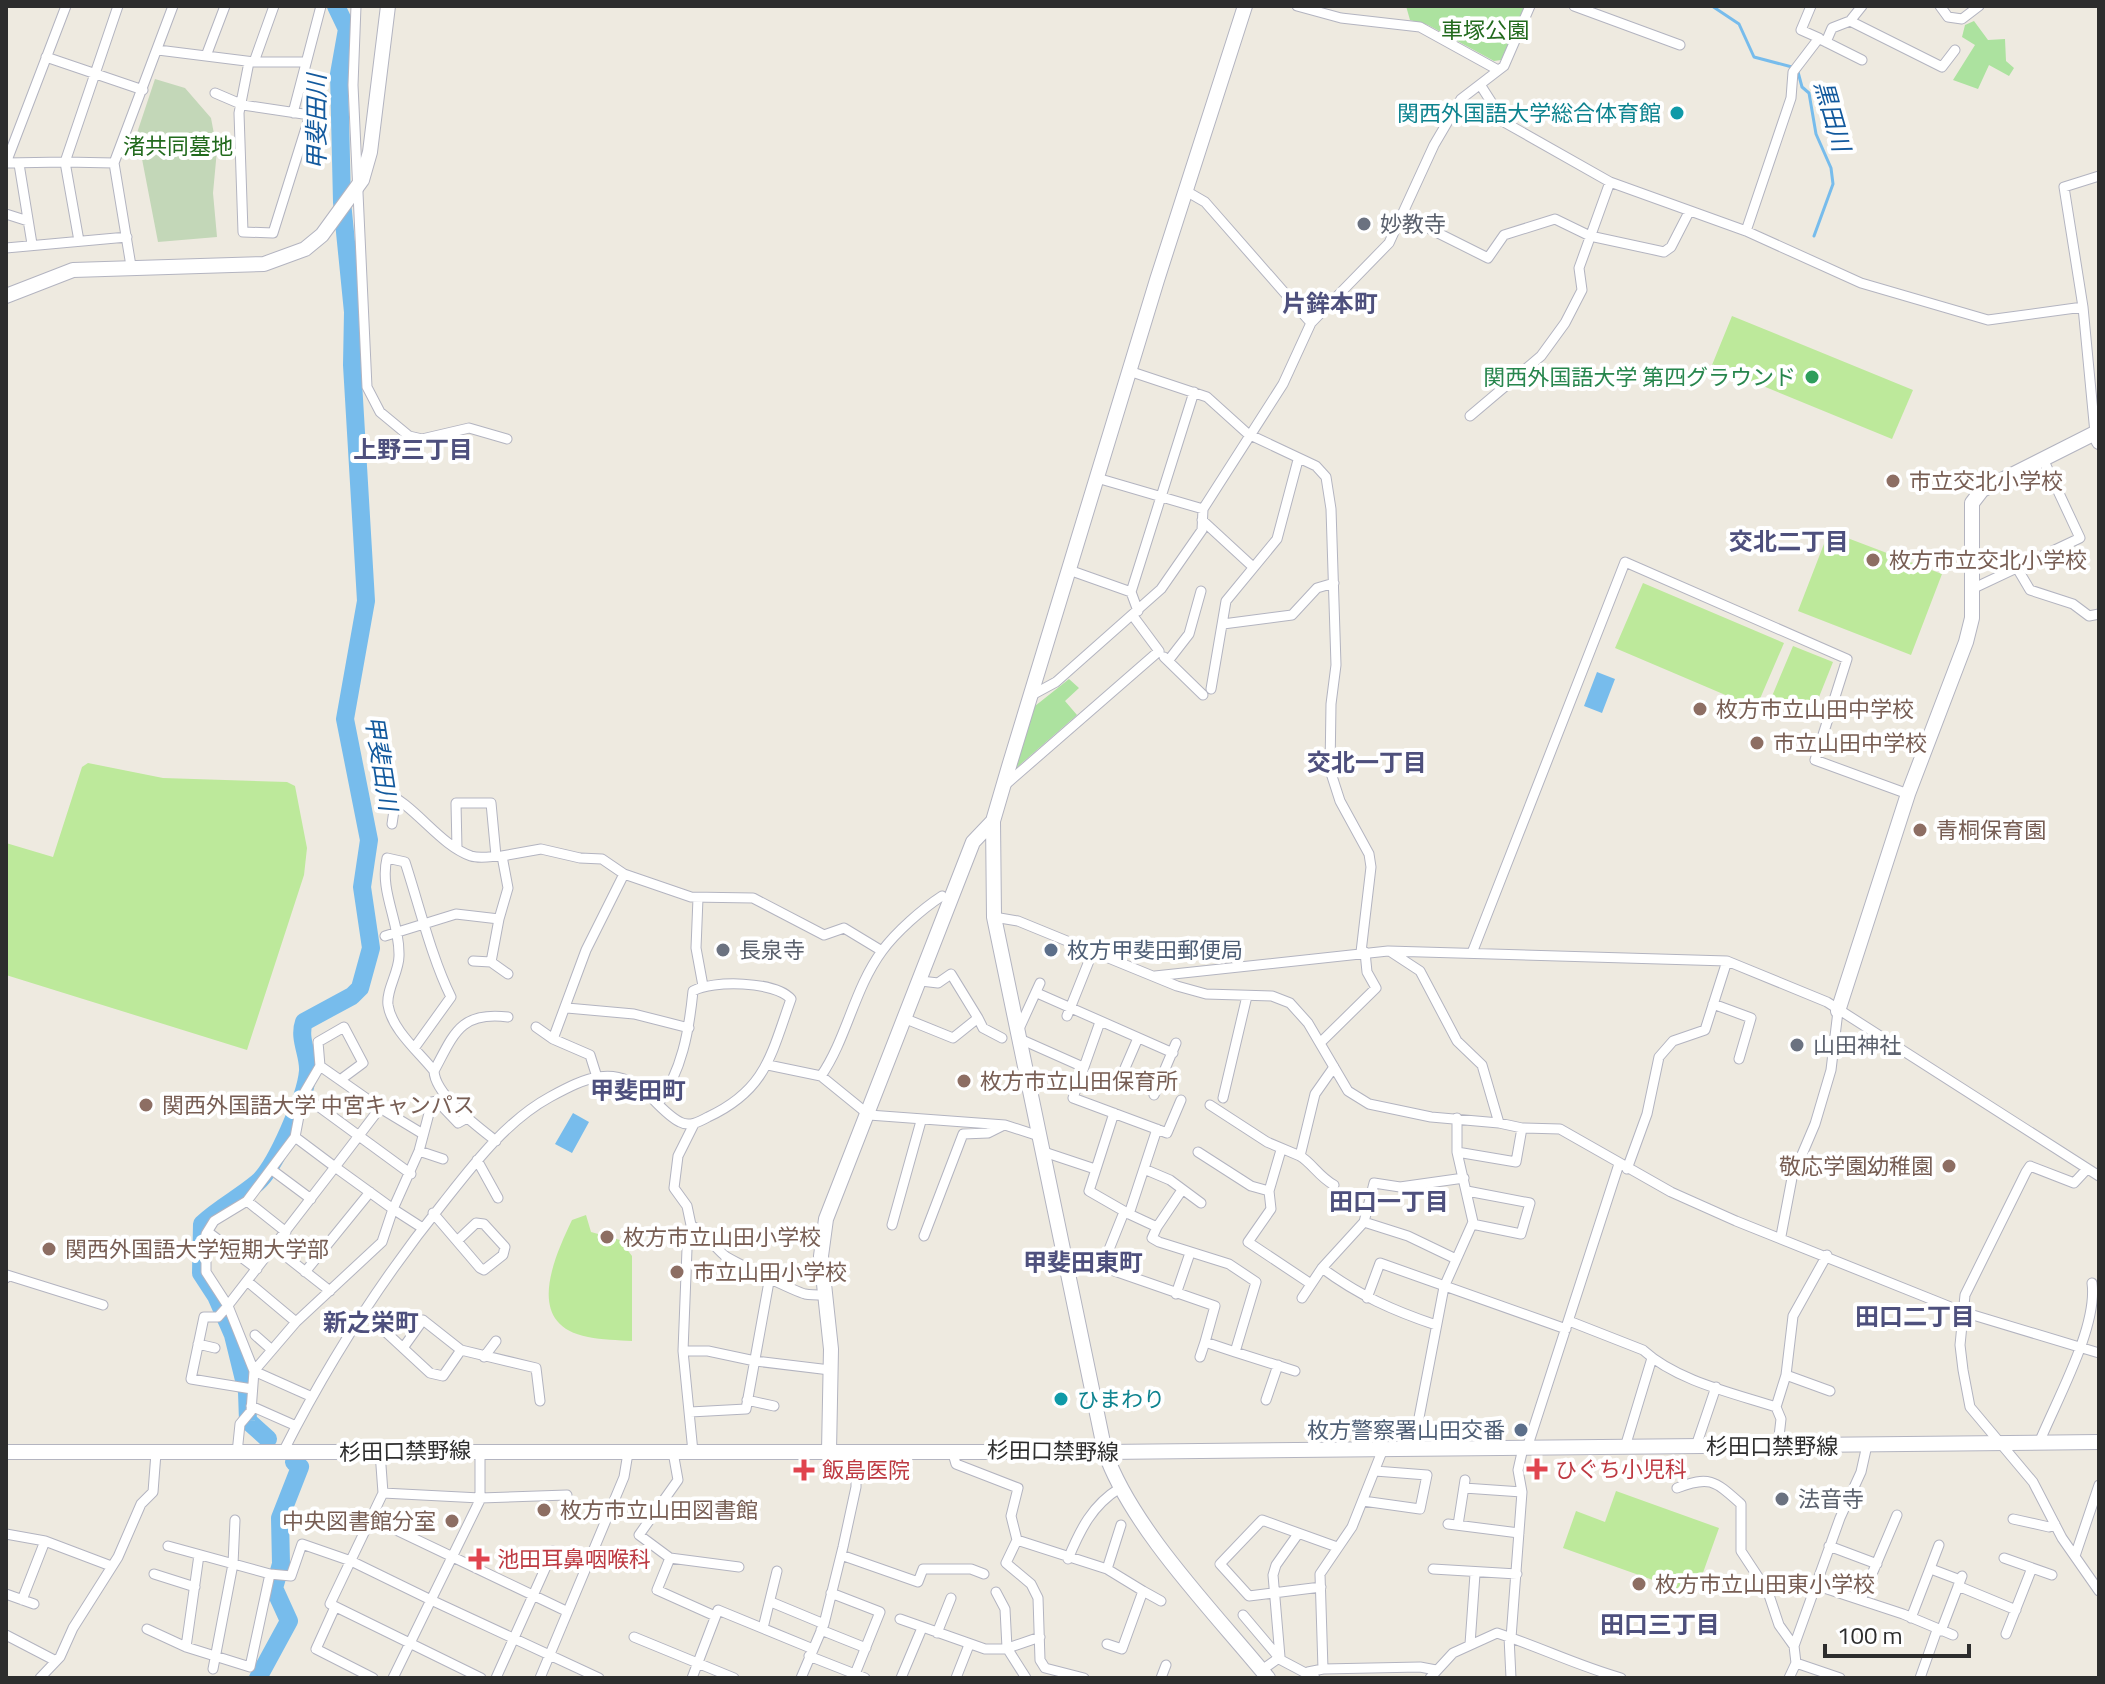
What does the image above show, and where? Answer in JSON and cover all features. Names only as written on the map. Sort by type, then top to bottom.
[{"type":"street","points":[[66,6],[6,163],[114,163]]},
{"type":"street","points":[[79,241],[65,162],[118,6]]},
{"type":"street","points":[[131,266],[115,155],[128,132],[173,6]]},
{"type":"street","points":[[206,56],[225,6]]},
{"type":"street","points":[[215,93],[243,105],[310,115],[273,233],[243,232],[239,113],[243,105],[252,62],[274,6]]},
{"type":"street","points":[[293,113],[321,6]]},
{"type":"street","points":[[356,6],[353,85],[367,387],[380,412],[402,432],[422,439],[469,428],[507,439]]},
{"type":"street","points":[[6,296],[73,270],[251,265],[294,255],[322,235],[357,186],[370,152],[388,6]]},
{"type":"street","points":[[1245,6],[1129,371],[993,821],[994,917],[1105,1452],[1134,1513],[1265,1674],[1280,1657],[1277,1591],[1273,1575],[1276,1565],[1298,1534]]},
{"type":"street","points":[[1297,6],[1341,18],[1420,27],[1498,70]]},
{"type":"street","points":[[1032,695],[1056,682],[1161,589],[1202,530],[1203,509],[1248,434],[1283,384],[1311,323],[1389,243],[1434,145],[1461,99],[1504,66],[1530,6]]},
{"type":"street","points":[[1574,6],[1680,45]]},
{"type":"street","points":[[1811,6],[1801,30],[1862,60]]},
{"type":"street","points":[[1746,231],[1788,107],[1796,68],[1832,28],[1850,21],[1862,6]]},
{"type":"street","points":[[1940,6],[1952,19],[1962,19],[1979,6]]},
{"type":"street","points":[[1850,21],[1942,67],[1955,50]]},
{"type":"street","points":[[158,50],[252,62],[306,62]]},
{"type":"street","points":[[46,57],[143,90]]},
{"type":"street","points":[[1481,86],[1504,122],[1610,182],[1746,231],[1861,283],[1988,320],[2083,307]]},
{"type":"street","points":[[19,164],[32,244]]},
{"type":"street","points":[[1781,1236],[1792,1178],[1815,1124],[1831,1070],[1838,1011],[1908,794],[1966,642],[1972,618],[1972,503],[1982,490],[2043,459],[2097,437],[2083,307],[2064,187],[2099,176]]},
{"type":"street","points":[[1470,416],[1541,356],[1565,323],[1582,290],[1579,268],[1610,182]]},
{"type":"street","points":[[1186,191],[1205,202],[1311,323]]},
{"type":"street","points":[[1404,216],[1488,258],[1504,235],[1555,219],[1590,236],[1664,252],[1671,247],[1689,212]]},
{"type":"street","points":[[6,214],[28,221]]},
{"type":"street","points":[[6,248],[127,237]]},
{"type":"street","points":[[1129,371],[1207,397],[1248,434],[1316,466],[1326,477],[1336,665],[1331,704],[1330,770],[1340,801],[1369,854],[1371,867],[1363,952],[1367,972],[1376,988],[1320,1043]]},
{"type":"street","points":[[1194,392],[1131,592],[1136,614],[1159,651],[1207,692],[1226,601],[1277,539],[1298,460]]},
{"type":"street","points":[[1972,589],[2080,538],[2043,459]]},
{"type":"street","points":[[1097,478],[1203,509]]},
{"type":"street","points":[[1202,520],[1253,567]]},
{"type":"street","points":[[1472,953],[1625,562],[1847,659],[1815,760],[1908,794]]},
{"type":"street","points":[[2017,568],[2030,590],[2073,604],[2089,616],[2099,614]]},
{"type":"street","points":[[1069,570],[1131,592]]},
{"type":"street","points":[[1223,624],[1292,615],[1317,588],[1334,583]]},
{"type":"street","points":[[1168,661],[1189,634],[1201,591]]},
{"type":"street","points":[[1004,786],[1159,651]]},
{"type":"street","points":[[380,789],[396,797],[457,849],[474,857],[541,849],[580,858],[602,859],[624,874],[698,898],[753,898],[824,935],[844,928],[882,951]]},
{"type":"street","points":[[392,824],[396,797]]},
{"type":"street","points":[[457,849],[456,803],[491,803],[499,856],[508,888],[491,962]]},
{"type":"street","points":[[829,1451],[830,1370],[821,1256],[826,1219],[921,981],[947,898],[973,842],[993,821]]},
{"type":"street","points":[[415,1047],[451,997],[437,971],[436,953],[405,862],[383,857],[383,875],[397,932],[399,958],[388,1003],[397,1027],[434,1071]]},
{"type":"street","points":[[553,1039],[586,950],[624,874]]},
{"type":"street","points":[[698,898],[696,948],[703,986]]},
{"type":"street","points":[[821,1076],[838,1051],[856,1003],[882,951],[947,898]]},
{"type":"street","points":[[385,936],[456,914],[499,919]]},
{"type":"street","points":[[994,917],[1018,921],[1206,994],[1272,996],[1290,1003],[1358,1099],[1431,1117],[1522,1128],[1560,1129],[1623,1166],[1736,1221],[1781,1236],[1963,1312],[2099,1353]]},
{"type":"street","points":[[1068,1012],[1093,951]]},
{"type":"street","points":[[1388,951],[1420,971],[1457,1041],[1482,1065],[1499,1123]]},
{"type":"street","points":[[1154,976],[1388,951],[1727,961],[1781,980],[1838,1011],[2099,1176]]},
{"type":"street","points":[[473,961],[491,962],[508,974]]},
{"type":"street","points":[[1511,1678],[1510,1637],[1522,1492],[1518,1470],[1623,1166],[1647,1114],[1659,1057],[1673,1041],[1705,1030],[1727,961]]},
{"type":"street","points":[[921,981],[938,983],[951,974],[983,1028],[1002,1038]]},
{"type":"street","points":[[283,1452],[310,1396],[363,1311],[421,1227],[496,1141],[547,1099],[596,1074],[617,1075],[639,1086],[658,1104],[682,1124],[694,1124],[741,1100],[768,1065],[791,999],[785,993],[752,985],[703,986],[693,991],[689,1028],[672,1085],[658,1104]]},
{"type":"street","points":[[1019,1035],[1039,988],[1068,1012],[1175,1048],[1154,1095]]},
{"type":"street","points":[[1223,1098],[1247,996]]},
{"type":"street","points":[[1713,1004],[1751,1018],[1739,1059]]},
{"type":"street","points":[[567,1008],[634,1014],[689,1028]]},
{"type":"street","points":[[496,1141],[467,1118],[434,1080],[434,1071],[457,1029],[475,1017],[508,1017]]},
{"type":"street","points":[[906,1019],[953,1038],[978,1018]]},
{"type":"street","points":[[1100,1022],[1073,1098],[1167,1133],[1181,1100]]},
{"type":"street","points":[[310,1396],[254,1371],[227,1307],[206,1272],[208,1232],[214,1221],[247,1201],[295,1137],[303,1095],[320,1066],[318,1042],[344,1027],[363,1063],[340,1080]]},
{"type":"street","points":[[536,1027],[553,1039],[590,1055],[596,1074]]},
{"type":"street","points":[[1019,1035],[1083,1067]]},
{"type":"street","points":[[1119,1082],[1138,1038]]},
{"type":"street","points":[[768,1065],[821,1076],[869,1115],[1005,1125],[1039,1136]]},
{"type":"street","points":[[320,1066],[423,1134]]},
{"type":"street","points":[[1300,1156],[1315,1094],[1334,1067]]},
{"type":"street","points":[[303,1095],[411,1174]]},
{"type":"street","points":[[237,1453],[240,1424],[249,1413],[249,1388],[254,1371],[296,1322],[382,1242],[393,1209],[411,1174],[432,1102],[437,1101],[458,1123],[467,1118]]},
{"type":"street","points":[[1210,1105],[1281,1150],[1308,1160],[1320,1177],[1334,1185]]},
{"type":"street","points":[[249,1388],[191,1379],[204,1317],[218,1317],[227,1307],[380,1108]]},
{"type":"street","points":[[1114,1113],[1089,1191],[1157,1227]]},
{"type":"street","points":[[1413,1449],[1444,1287],[1472,1224],[1457,1152],[1457,1118]]},
{"type":"street","points":[[892,1225],[921,1121]]},
{"type":"street","points":[[693,1452],[683,1351],[687,1249],[691,1225],[687,1206],[674,1188],[678,1156],[694,1124]]},
{"type":"street","points":[[924,1236],[963,1134],[988,1133],[1005,1125]]},
{"type":"street","points":[[1457,1152],[1516,1162],[1522,1128]]},
{"type":"street","points":[[1102,1267],[1144,1169],[1157,1129]]},
{"type":"street","points":[[295,1137],[421,1227]]},
{"type":"street","points":[[1281,1150],[1269,1191],[1271,1209],[1248,1242],[1311,1284]]},
{"type":"street","points":[[419,1151],[443,1159]]},
{"type":"street","points":[[1044,1152],[1095,1169]]},
{"type":"street","points":[[1198,1152],[1269,1191]]},
{"type":"street","points":[[477,1160],[498,1198]]},
{"type":"street","points":[[2087,1169],[2074,1183],[2030,1166],[1997,1225],[1965,1295],[1960,1345],[1970,1407],[2033,1482],[2055,1524],[2099,1591]]},
{"type":"street","points":[[1144,1169],[1170,1180],[1201,1203]]},
{"type":"street","points":[[272,1170],[311,1199]]},
{"type":"street","points":[[1302,1298],[1322,1268],[1364,1222],[1374,1183],[1400,1187],[1464,1178]]},
{"type":"street","points":[[1182,1190],[1152,1238],[1229,1264],[1256,1282],[1235,1352]]},
{"type":"street","points":[[1467,1191],[1530,1203],[1521,1234],[1472,1224]]},
{"type":"street","points":[[305,1272],[370,1192]]},
{"type":"street","points":[[247,1201],[286,1232]]},
{"type":"street","points":[[433,1213],[457,1241],[484,1270],[503,1255],[505,1247],[484,1224],[476,1223],[457,1241]]},
{"type":"street","points":[[1364,1222],[1408,1236],[1456,1259]]},
{"type":"street","points":[[691,1225],[709,1236],[723,1255],[738,1265],[770,1276],[803,1294],[824,1295]]},
{"type":"street","points":[[208,1232],[257,1269]]},
{"type":"street","points":[[274,1247],[330,1291]]},
{"type":"street","points":[[1176,1294],[1190,1253]]},
{"type":"street","points":[[1778,1445],[1781,1419],[1776,1407],[1786,1375],[1793,1316],[1827,1255]]},
{"type":"street","points":[[1065,1260],[1102,1267],[1215,1306],[1200,1357]]},
{"type":"street","points":[[1367,1298],[1380,1263],[1444,1287],[1643,1350],[1652,1358],[1716,1387],[1776,1407]]},
{"type":"street","points":[[1322,1268],[1367,1298],[1436,1325]]},
{"type":"street","points":[[6,1278],[7,1275],[103,1305]]},
{"type":"street","points":[[690,1412],[746,1409],[770,1276]]},
{"type":"street","points":[[247,1281],[296,1322]]},
{"type":"street","points":[[2039,1443],[2078,1348],[2094,1298],[2092,1283]]},
{"type":"street","points":[[363,1311],[430,1373],[443,1376],[461,1350]]},
{"type":"street","points":[[403,1348],[423,1320],[461,1350],[536,1368]]},
{"type":"street","points":[[255,1335],[272,1350]]},
{"type":"street","points":[[484,1357],[490,1344],[496,1341]]},
{"type":"street","points":[[1205,1342],[1295,1371]]},
{"type":"street","points":[[198,1344],[215,1348]]},
{"type":"street","points":[[683,1351],[708,1351],[755,1361],[830,1370]]},
{"type":"street","points":[[536,1356],[540,1401]]},
{"type":"street","points":[[1625,1447],[1652,1358]]},
{"type":"street","points":[[1266,1400],[1278,1365]]},
{"type":"street","points":[[1786,1375],[1830,1391]]},
{"type":"street","points":[[1696,1446],[1716,1387]]},
{"type":"street","points":[[747,1400],[774,1406]]},
{"type":"street","points":[[249,1413],[294,1425]]},
{"type":"street","name":"杉田口禁野線","points":[[6,1452],[1105,1452],[2099,1442]]},
{"type":"street","points":[[1789,1678],[1796,1663],[1794,1646],[1829,1546],[1861,1472],[1867,1445]]},
{"type":"street","points":[[1323,1669],[1320,1574],[1352,1527],[1383,1449]]},
{"type":"street","points":[[393,1678],[480,1498],[480,1450]]},
{"type":"street","points":[[952,1450],[956,1464],[1018,1488],[1011,1516],[1017,1540],[1006,1563],[1031,1584],[1038,1598],[1040,1660],[1045,1668],[1084,1678]]},
{"type":"street","points":[[801,1678],[823,1627],[841,1555],[856,1487],[856,1451]]},
{"type":"street","points":[[380,1452],[383,1493],[330,1604],[481,1678]]},
{"type":"street","points":[[673,1452],[678,1480],[639,1535],[670,1558],[739,1567]]},
{"type":"street","points":[[40,1678],[56,1661],[111,1566],[141,1504],[153,1492],[156,1453]]},
{"type":"street","points":[[540,1678],[624,1477],[628,1453]]},
{"type":"street","points":[[1363,1501],[1420,1509],[1427,1475],[1375,1471]]},
{"type":"street","points":[[1677,1488],[1708,1480],[1718,1484],[1741,1504],[1741,1551],[1768,1592],[1779,1625],[1794,1646]]},
{"type":"street","points":[[1519,1533],[1453,1525],[1464,1484],[1522,1492]]},
{"type":"street","points":[[2075,1556],[2099,1485]]},
{"type":"street","points":[[1068,1559],[1079,1533],[1102,1499],[1120,1488]]},
{"type":"street","points":[[383,1493],[480,1498],[567,1495]]},
{"type":"street","points":[[1861,1600],[1897,1515]]},
{"type":"street","points":[[371,1518],[566,1611]]},
{"type":"street","points":[[2013,1519],[2049,1527],[2055,1524]]},
{"type":"street","points":[[213,1669],[233,1564],[235,1520]]},
{"type":"street","points":[[1321,1587],[1249,1596],[1220,1564],[1262,1520],[1337,1547]]},
{"type":"street","points":[[1107,1569],[1121,1525]]},
{"type":"street","points":[[6,1534],[45,1541],[111,1566]]},
{"type":"street","points":[[1017,1540],[1068,1559],[1107,1569],[1161,1601]]},
{"type":"street","points":[[22,1600],[45,1541]]},
{"type":"street","points":[[168,1546],[291,1576],[302,1544],[351,1561],[599,1678]]},
{"type":"street","points":[[1911,1618],[1939,1545]]},
{"type":"street","points":[[1829,1546],[1877,1564]]},
{"type":"street","points":[[496,1678],[553,1551]]},
{"type":"street","points":[[186,1647],[199,1555]]},
{"type":"street","points":[[841,1555],[918,1582],[923,1569],[971,1569],[984,1574]]},
{"type":"street","points":[[670,1558],[657,1590],[715,1616]]},
{"type":"street","points":[[2004,1558],[2052,1575]]},
{"type":"street","points":[[2006,1634],[2032,1568]]},
{"type":"street","points":[[1433,1569],[1475,1574],[1517,1574]]},
{"type":"street","points":[[1931,1569],[2016,1610]]},
{"type":"street","points":[[763,1628],[777,1571]]},
{"type":"street","points":[[154,1574],[195,1587]]},
{"type":"street","points":[[147,1629],[186,1647],[250,1667],[274,1574]]},
{"type":"street","points":[[1470,1644],[1475,1574]]},
{"type":"street","points":[[1920,1678],[1960,1581]]},
{"type":"street","points":[[1815,1585],[1953,1635]]},
{"type":"street","points":[[1107,1644],[1127,1650],[1143,1591]]},
{"type":"street","points":[[996,1592],[1005,1609],[1007,1648],[1026,1678]]},
{"type":"street","points":[[692,1678],[718,1610],[763,1628],[860,1676],[866,1648],[880,1612],[831,1593]]},
{"type":"street","points":[[6,1594],[34,1604]]},
{"type":"street","points":[[937,1633],[951,1598]]},
{"type":"street","points":[[771,1602],[866,1648]]},
{"type":"street","points":[[335,1607],[316,1649],[373,1678]]},
{"type":"street","points":[[1243,1615],[1280,1657],[1311,1675],[1323,1669],[1420,1667],[1433,1674],[1453,1653],[1497,1633],[1551,1651],[1575,1665],[1621,1678]]},
{"type":"street","points":[[900,1619],[969,1645],[1007,1648],[1040,1637]]},
{"type":"street","points":[[901,1678],[922,1628]]},
{"type":"street","points":[[6,1635],[56,1661]]},
{"type":"street","points":[[634,1637],[734,1678]]},
{"type":"street","points":[[956,1678],[969,1645]]},
{"type":"street","points":[[1796,1663],[1840,1678]]},
{"type":"street","points":[[1161,1678],[1166,1665]]},
{"type":"green space","name":"車塚公園","points":[[1406,6],[1526,6],[1501,60],[1494,61],[1428,25],[1410,20]]},
{"type":"green space","points":[[1974,21],[1988,40],[2005,39],[2006,61],[2014,68],[2009,76],[1989,65],[1978,89],[1953,80],[1975,45],[1962,37],[1965,25]]},
{"type":"green space","name":"渚共同墓地","points":[[155,79],[185,88],[211,118],[217,150],[213,193],[217,237],[158,242],[137,133]]},
{"type":"green space","name":"関西外国語大学 第四グラウンド","points":[[1732,316],[1913,390],[1892,439],[1712,365]]},
{"type":"green space","points":[[1829,531],[1942,574],[1911,655],[1798,611]]},
{"type":"green space","points":[[1643,583],[1784,643],[1756,708],[1615,648]]},
{"type":"green space","points":[[1793,646],[1833,662],[1811,717],[1770,701]]},
{"type":"green space","points":[[1069,679],[1079,688],[1065,701],[1077,715],[1015,769],[1035,706]]},
{"type":"green space","points":[[88,763],[163,778],[287,782],[295,786],[307,848],[304,875],[247,1050],[6,975],[6,843],[53,857],[82,767]]},
{"type":"green space","points":[[586,1215],[591,1232],[620,1240],[632,1256],[632,1341],[593,1338],[568,1330],[556,1319],[550,1305],[549,1289],[557,1253],[572,1220]]},
{"type":"green space","points":[[1616,1491],[1719,1528],[1695,1595],[1563,1548],[1576,1511],[1605,1522]]},
{"type":"water","points":[[1597,672],[1615,679],[1602,713],[1584,706]]},
{"type":"water","points":[[573,1113],[589,1122],[572,1153],[555,1144]]},
{"type":"waterway","name":"甲斐田川","points":[[268,1439],[248,1421],[247,1392],[233,1335],[216,1296],[201,1273],[202,1224],[257,1183],[273,1162],[289,1130],[306,1082],[308,1065],[302,1034],[304,1022],[352,996],[360,988],[371,948],[362,887],[369,840],[345,719],[366,601],[352,365],[353,312],[342,202],[339,74],[347,29],[336,6]]},
{"type":"waterway","name":"黒田川","points":[[1712,6],[1739,24],[1754,57],[1792,67]]},
{"type":"waterway","name":"黒田川","points":[[1798,72],[1802,87],[1809,93],[1816,134],[1831,168],[1833,184],[1814,236]]},
{"type":"waterway","name":"甲斐田川","points":[[258,1678],[289,1621],[274,1588],[281,1564],[280,1518],[300,1467],[294,1462]]},
{"type":"place","name":"関西外国語大学総合体育館","points":[[1677,113]]},
{"type":"place","name":"妙教寺","points":[[1364,224]]},
{"type":"place","name":"関西外国語大学 第四グラウンド","points":[[1812,377]]},
{"type":"place","name":"市立交北小学校","points":[[1893,481]]},
{"type":"place","name":"枚方市立交北小学校","points":[[1873,560]]},
{"type":"place","name":"枚方市立山田中学校","points":[[1700,709]]},
{"type":"place","name":"市立山田中学校","points":[[1757,743]]},
{"type":"place","name":"青桐保育園","points":[[1920,830]]},
{"type":"place","name":"長泉寺","points":[[723,950]]},
{"type":"place","name":"枚方甲斐田郵便局","points":[[1051,950]]},
{"type":"place","name":"山田神社","points":[[1797,1045]]},
{"type":"place","name":"枚方市立山田保育所","points":[[964,1081]]},
{"type":"place","name":"関西外国語大学 中宮キャンパス","points":[[146,1105]]},
{"type":"place","name":"敬応学園幼稚園","points":[[1949,1166]]},
{"type":"place","name":"枚方市立山田小学校","points":[[607,1237]]},
{"type":"place","name":"関西外国語大学短期大学部","points":[[49,1249]]},
{"type":"place","name":"市立山田小学校","points":[[677,1272]]},
{"type":"place","name":"ひまわり","points":[[1061,1399]]},
{"type":"place","name":"枚方警察署山田交番","points":[[1521,1430]]},
{"type":"place","name":"ひぐち小児科","points":[[1537,1469]]},
{"type":"place","name":"飯島医院","points":[[804,1470]]},
{"type":"place","name":"法音寺","points":[[1782,1499]]},
{"type":"place","name":"枚方市立山田図書館","points":[[544,1510]]},
{"type":"place","name":"中央図書館分室","points":[[452,1521]]},
{"type":"place","name":"池田耳鼻咽喉科","points":[[479,1559]]},
{"type":"place","name":"枚方市立山田東小学校","points":[[1639,1584]]},
{"type":"district","name":"片鉾本町","points":[[1330,304]]},
{"type":"district","name":"上野三丁目","points":[[413,450]]},
{"type":"district","name":"交北二丁目","points":[[1789,542]]},
{"type":"district","name":"交北一丁目","points":[[1367,763]]},
{"type":"district","name":"甲斐田町","points":[[638,1091]]},
{"type":"district","name":"田口一丁目","points":[[1389,1202]]},
{"type":"district","name":"甲斐田東町","points":[[1083,1263]]},
{"type":"district","name":"田口二丁目","points":[[1915,1317]]},
{"type":"district","name":"新之栄町","points":[[371,1323]]},
{"type":"district","name":"田口三丁目","points":[[1660,1625]]}]
